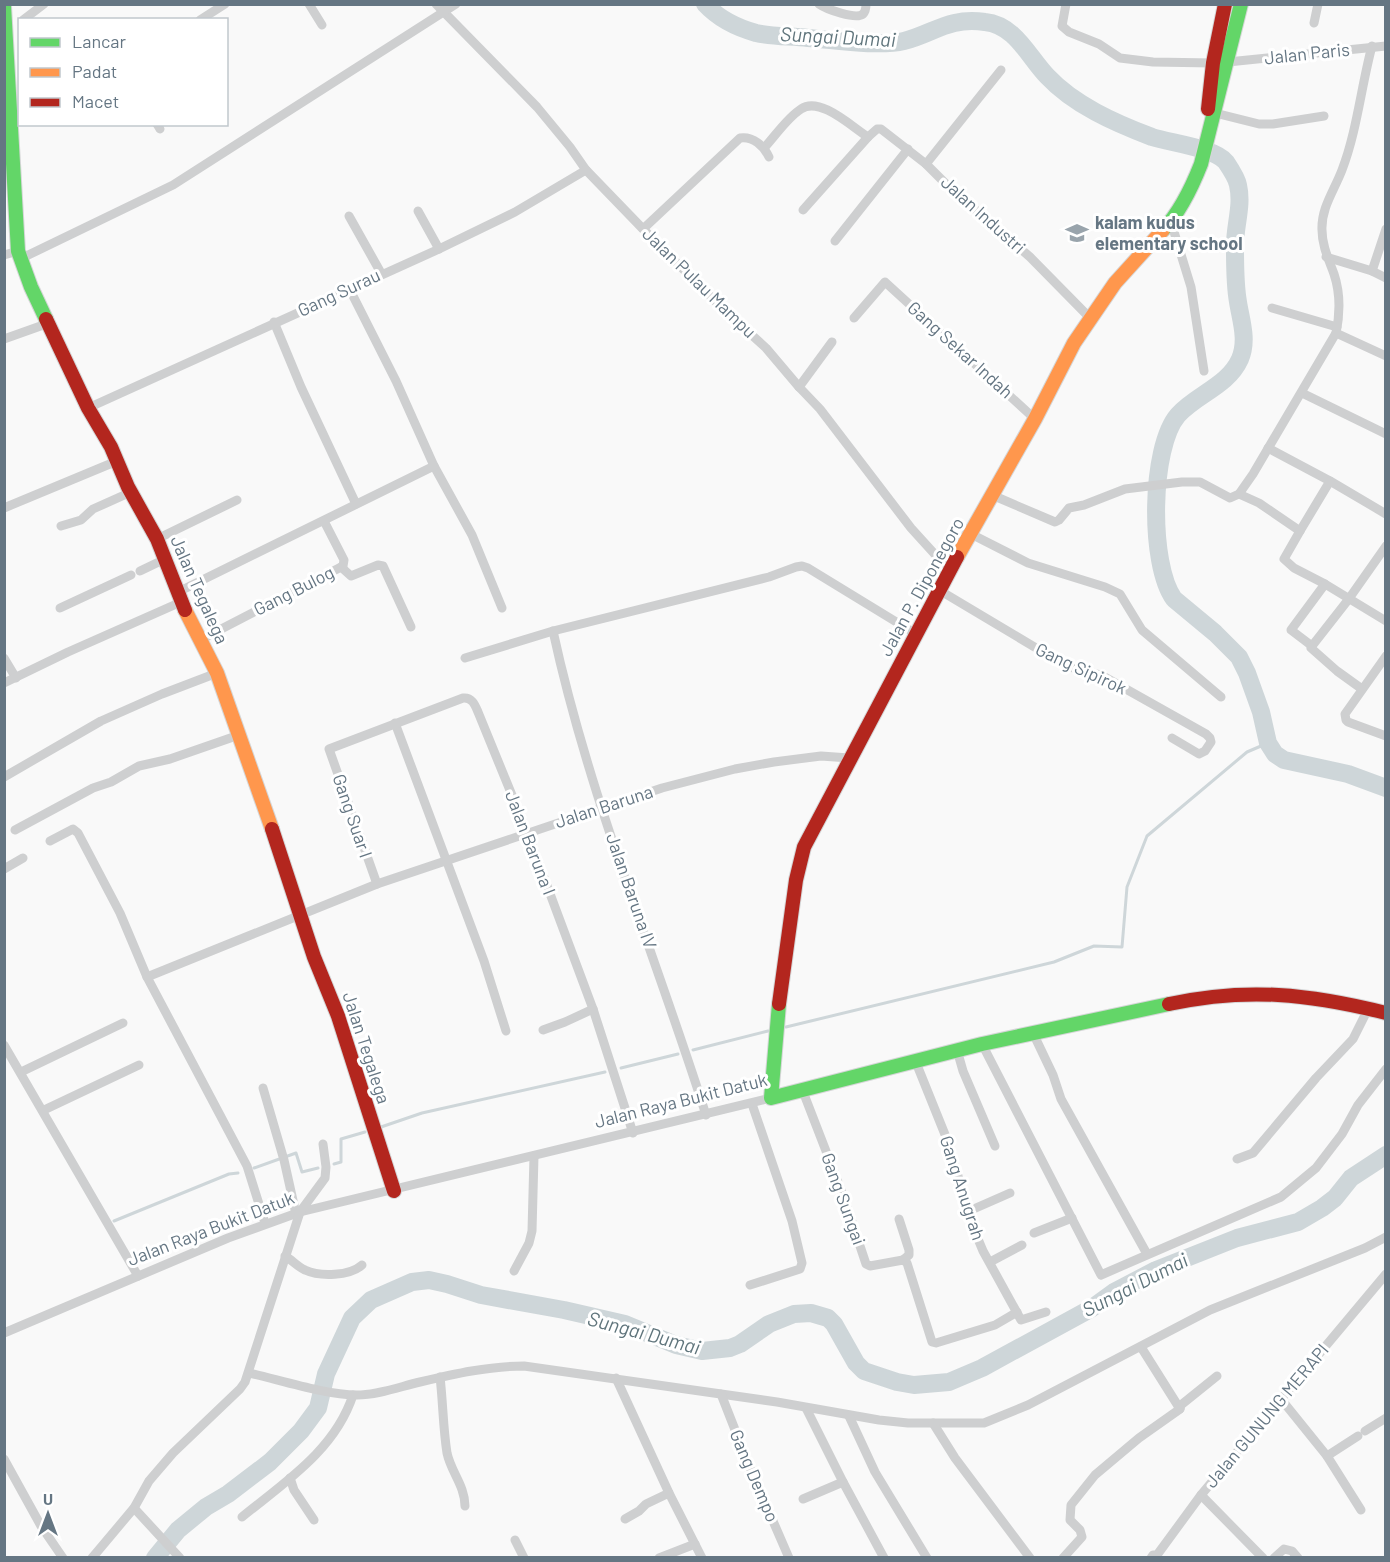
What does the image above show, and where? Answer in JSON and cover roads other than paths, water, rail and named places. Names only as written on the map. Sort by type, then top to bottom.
[{"type":"main road","name":"Jalan P. Diponegoro","points":[[771,1098],[778,1011],[799,863],[814,826],[1074,343],[1115,284],[1171,222],[1196,178],[1210,120],[1213,63],[1225,4]]},
{"type":"main road","points":[[1210,120],[1228,62],[1241,4]]},
{"type":"main road","name":"Jalan Tegalega","points":[[5,9],[12,124],[14,255],[49,323],[88,408],[157,539],[179,597],[217,673],[299,915],[329,991],[394,1191]]},
{"type":"main road","name":"Jalan Raya Bukit Datuk","points":[[771,1098],[982,1044],[1197,998],[1233,993],[1307,997],[1386,1013]]},
{"type":"street","points":[[25,18],[44,4]]},
{"type":"street","points":[[203,18],[225,4]]},
{"type":"street","points":[[309,4],[322,25]]},
{"type":"street","name":"Jalan Pulau Mampu","points":[[436,4],[537,107],[586,170],[724,310],[766,348],[820,409],[910,528],[950,571]]},
{"type":"street","points":[[14,255],[173,185],[456,4]]},
{"type":"street","points":[[819,4],[826,9],[854,15],[864,13],[866,4]]},
{"type":"street","points":[[1066,4],[1062,27],[1068,32],[1099,44],[1115,56],[1153,62],[1213,63]]},
{"type":"street","points":[[1314,23],[1318,4]]},
{"type":"street","points":[[7,32],[18,23]]},
{"type":"street","points":[[992,495],[1055,522],[1070,508],[1084,505],[1122,489],[1200,482],[1230,498],[1239,494],[1302,393],[1337,330],[1339,306],[1334,275],[1326,257],[1321,231],[1325,208],[1342,171],[1350,143],[1372,46]]},
{"type":"street","name":"Jalan Paris","points":[[1228,62],[1386,46]]},
{"type":"street","points":[[926,164],[1001,70]]},
{"type":"street","points":[[643,229],[736,141],[744,137],[767,152],[799,110],[817,105],[829,110],[868,138],[803,210]]},
{"type":"street","points":[[1210,120],[1273,124],[1324,116]]},
{"type":"street","name":"Jalan Industri","points":[[868,138],[879,129],[908,149],[1030,257],[1091,319]]},
{"type":"street","points":[[835,241],[908,149]]},
{"type":"street","name":"Gang Surau","points":[[88,408],[381,273],[439,249],[515,212],[586,170]]},
{"type":"street","points":[[418,211],[439,249]]},
{"type":"street","points":[[349,216],[381,273]]},
{"type":"street","points":[[1171,222],[1191,287],[1204,371]]},
{"type":"street","points":[[1372,271],[1386,229]]},
{"type":"street","points":[[1326,257],[1372,271],[1386,278]]},
{"type":"street","name":"Gang Sekar Indah","points":[[854,318],[885,282],[1035,419]]},
{"type":"street","points":[[349,288],[396,381],[434,466],[472,535],[502,608]]},
{"type":"street","points":[[1272,308],[1337,330],[1386,356]]},
{"type":"street","points":[[274,322],[301,387],[356,504]]},
{"type":"street","points":[[4,339],[49,323]]},
{"type":"street","points":[[799,387],[832,342]]},
{"type":"street","points":[[1302,393],[1386,434]]},
{"type":"street","points":[[1268,448],[1386,514]]},
{"type":"street","points":[[4,508],[117,461]]},
{"type":"street","points":[[4,683],[179,597],[356,504],[434,466]]},
{"type":"street","points":[[1330,481],[1284,559],[1294,568],[1386,621]]},
{"type":"street","points":[[61,526],[81,520],[93,509],[131,492]]},
{"type":"street","points":[[1239,494],[1259,503],[1300,531]]},
{"type":"street","points":[[157,539],[237,500]]},
{"type":"street","name":"Gang Bulog","points":[[200,640],[341,567],[344,560],[324,521]]},
{"type":"street","points":[[971,534],[1028,563],[1106,587],[1120,594],[1142,630],[1221,697]]},
{"type":"street","points":[[1312,646],[1386,546]]},
{"type":"street","points":[[60,608],[165,559]]},
{"type":"street","points":[[341,567],[351,576],[378,565],[383,566],[411,627]]},
{"type":"street","points":[[465,658],[553,631],[802,566],[916,634]]},
{"type":"street","points":[[1325,584],[1291,630],[1312,646],[1311,648],[1337,671],[1362,689]]},
{"type":"street","name":"Gang Sipirok","points":[[939,590],[1058,662],[1073,668],[1095,672],[1206,734],[1210,742],[1205,751],[1199,754],[1172,738]]},
{"type":"street","name":"Jalan Baruna IV","points":[[553,631],[566,692],[602,807],[706,1115]]},
{"type":"street","points":[[1386,656],[1345,714],[1346,720],[1386,736]]},
{"type":"street","points":[[4,658],[16,678]]},
{"type":"street","points":[[4,777],[109,717],[217,673]]},
{"type":"street","name":"Jalan Baruna I","points":[[329,748],[463,698],[471,700],[527,832],[592,1009],[633,1132]]},
{"type":"street","points":[[395,723],[484,961],[506,1031]]},
{"type":"street","points":[[15,830],[139,766],[170,759],[239,735]]},
{"type":"street","name":"Gang Suar I","points":[[329,748],[377,884]]},
{"type":"street","name":"Jalan Baruna","points":[[147,977],[377,884],[677,783],[735,769],[810,757],[849,758]]},
{"type":"street","points":[[50,841],[73,829],[76,830],[110,892],[147,977],[247,1166],[265,1223]]},
{"type":"street","points":[[4,869],[23,858]]},
{"type":"street","points":[[543,1030],[565,1023],[592,1009]]},
{"type":"street","points":[[1237,1159],[1253,1153],[1316,1078],[1353,1039],[1368,1009]]},
{"type":"street","points":[[21,1072],[123,1023]]},
{"type":"street","points":[[1033,1033],[1053,1075],[1061,1099],[1147,1254]]},
{"type":"street","points":[[982,1044],[1101,1275],[1281,1197],[1316,1168],[1342,1134],[1358,1105],[1386,1069]]},
{"type":"street","points":[[4,1045],[44,1110],[138,1276]]},
{"type":"street","points":[[957,1050],[963,1071],[995,1146]]},
{"type":"street","name":"Gang Anugrah","points":[[915,1060],[948,1142],[983,1251],[1017,1311]]},
{"type":"street","points":[[44,1110],[139,1065]]},
{"type":"street","points":[[263,1088],[298,1213]]},
{"type":"street","name":"Gang Sungai","points":[[802,1089],[843,1194],[866,1264],[870,1266],[903,1260]]},
{"type":"street","name":"Jalan Raya Bukit Datuk","points":[[4,1333],[265,1223],[771,1098]]},
{"type":"street","points":[[750,1285],[800,1269],[802,1263],[792,1221],[752,1104]]},
{"type":"street","points":[[92,1557],[134,1508],[149,1481],[173,1454],[240,1389],[249,1373],[254,1349],[298,1213],[319,1189],[325,1178],[326,1167],[322,1144]]},
{"type":"street","points":[[514,1271],[529,1243],[532,1231],[534,1156]]},
{"type":"street","points":[[969,1210],[1010,1192]]},
{"type":"street","points":[[1035,1233],[1072,1218]]},
{"type":"street","points":[[899,1219],[909,1250],[909,1255],[903,1260],[910,1271],[932,1342],[936,1343],[995,1325],[1017,1311],[1023,1320],[1046,1312]]},
{"type":"street","points":[[249,1373],[332,1393],[353,1395],[371,1394],[440,1377],[495,1367],[524,1366],[721,1394],[849,1416],[908,1423],[977,1424],[991,1421],[1231,1300],[1354,1252],[1386,1237]]},
{"type":"street","points":[[990,1262],[1022,1245]]},
{"type":"street","points":[[285,1256],[306,1270],[319,1274],[353,1271],[362,1265]]},
{"type":"street","name":"Jalan GUNUNG MERAPI","points":[[1156,1557],[1201,1495],[1386,1274]]},
{"type":"street","points":[[1141,1347],[1180,1409]]},
{"type":"street","points":[[1063,1557],[1082,1537],[1080,1530],[1070,1520],[1071,1505],[1100,1470],[1138,1438],[1180,1409],[1181,1405],[1217,1376]]},
{"type":"street","points":[[440,1377],[447,1452],[464,1492],[465,1506]]},
{"type":"street","points":[[616,1378],[669,1493],[702,1557]]},
{"type":"street","name":"Gang Dempo","points":[[721,1394],[789,1557]]},
{"type":"street","points":[[242,1516],[290,1478],[324,1446],[345,1415],[353,1395]]},
{"type":"street","points":[[1281,1399],[1327,1456],[1361,1510]]},
{"type":"street","points":[[806,1408],[884,1557]]},
{"type":"street","points":[[849,1416],[875,1472],[927,1557]]},
{"type":"street","points":[[1327,1456],[1386,1418]]},
{"type":"street","points":[[933,1423],[955,1458],[1030,1557]]},
{"type":"street","points":[[4,1459],[41,1526],[63,1557]]},
{"type":"street","points":[[290,1478],[294,1490],[314,1520]]},
{"type":"street","points":[[803,1499],[843,1482]]},
{"type":"street","points":[[625,1519],[646,1504],[669,1493]]},
{"type":"street","points":[[1201,1495],[1263,1557]]},
{"type":"street","points":[[134,1508],[179,1556]]},
{"type":"street","points":[[515,1540],[524,1557]]},
{"type":"street","points":[[659,1557],[695,1544]]},
{"type":"street","points":[[1275,1557],[1284,1549],[1292,1551],[1298,1557]]},
{"type":"waterway","name":"Sungai Dumai","points":[[705,4],[729,22],[756,33],[856,42],[894,43],[961,22],[995,24],[1013,35],[1047,76],[1082,104],[1138,132],[1212,153],[1226,162],[1236,180],[1239,193],[1235,269],[1243,330],[1242,352],[1235,368],[1228,376],[1178,415],[1169,431],[1162,452],[1156,506],[1160,560],[1166,583],[1174,599],[1215,633],[1239,657],[1261,712],[1268,743],[1275,754],[1284,760],[1348,774],[1386,788]]},
{"type":"waterway","points":[[786,1027],[1054,962],[1094,946],[1122,947],[1127,887],[1147,836],[1247,752],[1268,743]]},
{"type":"waterway","points":[[693,1050],[768,1031]]},
{"type":"waterway","points":[[621,1068],[678,1054]]},
{"type":"waterway","points":[[381,1127],[422,1113],[605,1072]]},
{"type":"waterway","points":[[334,1164],[341,1162],[341,1139],[365,1132]]},
{"type":"waterway","points":[[254,1168],[296,1153],[302,1172],[318,1168]]},
{"type":"waterway","name":"Sungai Dumai","points":[[155,1558],[178,1530],[206,1507],[228,1494],[270,1462],[301,1431],[318,1408],[326,1374],[352,1318],[371,1300],[412,1282],[429,1280],[481,1295],[625,1324],[676,1345],[702,1351],[730,1348],[740,1344],[769,1324],[794,1314],[811,1313],[828,1318],[834,1324],[856,1363],[864,1371],[914,1385],[949,1382],[982,1368],[1156,1270],[1237,1238],[1298,1222],[1322,1208],[1335,1198],[1351,1178],[1386,1155]]},
{"type":"waterway","points":[[114,1221],[229,1174],[238,1173]]},
{"type":"place","name":"kalam kudus elementary school","points":[[1077,233]]}]
